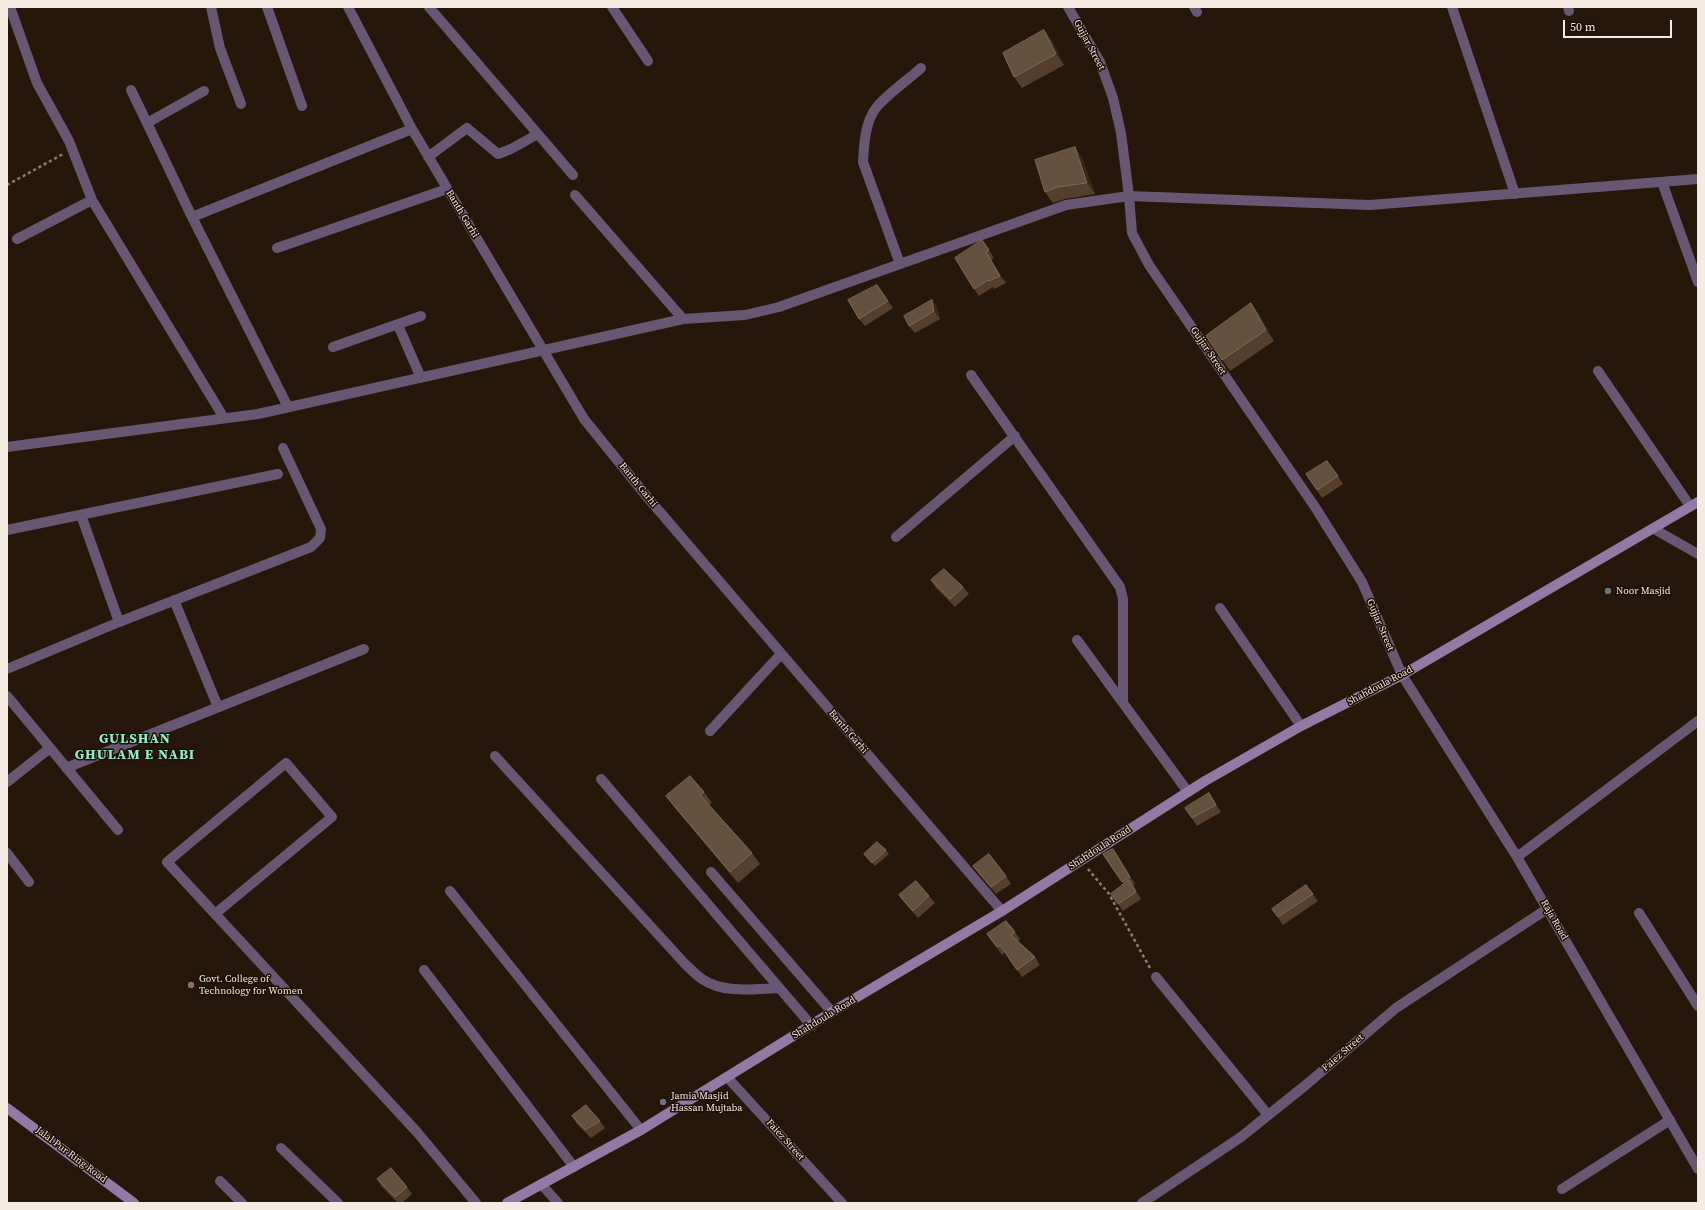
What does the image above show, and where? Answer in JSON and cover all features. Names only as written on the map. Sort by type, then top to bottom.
[{"type":"street","points":[[10,7],[37,83],[72,148],[92,200],[224,418]]},
{"type":"street","points":[[211,7],[220,48],[241,104]]},
{"type":"street","points":[[267,7],[302,106]]},
{"type":"street","name":"Banth Garhi","points":[[348,7],[428,157],[584,419],[648,498],[1002,911]]},
{"type":"street","points":[[429,7],[573,175]]},
{"type":"street","points":[[612,7],[648,61]]},
{"type":"street","name":"Gujjar Street","points":[[1068,7],[1100,62],[1113,98],[1121,133],[1132,233],[1149,265],[1315,507],[1362,582],[1402,675]]},
{"type":"street","points":[[1452,7],[1515,194]]},
{"type":"street","points":[[900,264],[863,162],[864,145],[868,126],[876,108],[921,68]]},
{"type":"street","points":[[131,90],[192,217],[288,407]]},
{"type":"street","points":[[147,123],[204,91]]},
{"type":"street","points":[[428,157],[467,128],[498,154],[511,149],[538,134]]},
{"type":"street","points":[[192,217],[412,129]]},
{"type":"street","points":[[7,447],[258,414],[683,319],[746,315],[779,307],[1066,205],[1129,196],[1370,205],[1698,179]]},
{"type":"street","points":[[1662,182],[1698,282]]},
{"type":"street","points":[[277,248],[447,189]]},
{"type":"street","points":[[576,195],[683,319]]},
{"type":"street","points":[[17,239],[92,200]]},
{"type":"street","points":[[333,346],[421,316]]},
{"type":"street","points":[[398,325],[421,378]]},
{"type":"street","points":[[1598,371],[1694,504]]},
{"type":"street","points":[[971,375],[1120,587],[1123,604],[1124,703]]},
{"type":"street","points":[[896,537],[1015,436]]},
{"type":"street","points":[[7,669],[119,622],[311,547],[320,538],[321,529],[283,448]]},
{"type":"street","points":[[7,530],[278,474]]},
{"type":"street","name":"Shahdoula Road","points":[[507,1203],[641,1130],[832,1012],[1002,911],[1188,792],[1301,726],[1402,675],[1654,529],[1694,504]]},
{"type":"street","points":[[82,515],[119,622]]},
{"type":"street","points":[[1654,529],[1698,554]]},
{"type":"street","points":[[174,600],[218,707]]},
{"type":"street","points":[[1220,608],[1301,726]]},
{"type":"street","points":[[1077,640],[1188,792]]},
{"type":"street","points":[[66,768],[364,649]]},
{"type":"street","points":[[710,731],[781,654]]},
{"type":"street","name":"Raja Road","points":[[1402,675],[1517,857],[1697,1165]]},
{"type":"street","points":[[7,696],[118,830]]},
{"type":"street","points":[[1517,857],[1698,721]]},
{"type":"street","points":[[7,782],[50,748]]},
{"type":"street","points":[[495,756],[686,965],[702,979],[716,986],[734,989],[779,988]]},
{"type":"street","points":[[216,914],[332,817],[286,763],[167,862],[416,1131],[476,1203]]},
{"type":"street","points":[[601,780],[811,1025]]},
{"type":"street","points":[[7,853],[29,882]]},
{"type":"street","points":[[711,872],[832,1012]]},
{"type":"street","points":[[450,891],[641,1130]]},
{"type":"street","name":"Faiez Street","points":[[1142,1203],[1241,1137],[1307,1084],[1396,1008],[1547,909]]},
{"type":"street","points":[[1639,912],[1698,1006]]},
{"type":"street","points":[[424,970],[574,1167]]},
{"type":"street","points":[[1156,977],[1268,1115]]},
{"type":"street","name":"Faiez Street","points":[[727,1077],[842,1203]]},
{"type":"street","name":"Jalal Pur Ring Road","points":[[7,1108],[134,1203]]},
{"type":"street","points":[[1562,1189],[1670,1120]]},
{"type":"street","points":[[281,1148],[338,1203]]},
{"type":"street","points":[[220,1181],[242,1203]]},
{"type":"street","points":[[541,1184],[558,1203]]},
{"type":"path","points":[[7,185],[72,148]]},
{"type":"path","points":[[1081,860],[1109,894],[1141,953],[1156,977]]},
{"type":"building","points":[[1044,30],[1056,54],[1014,77],[1003,53]]},
{"type":"building","points":[[1075,147],[1087,183],[1057,187],[1045,192],[1035,160]]},
{"type":"building","points":[[982,240],[989,250],[986,252],[1000,276],[989,281],[988,280],[974,289],[955,258]]},
{"type":"building","points":[[877,285],[888,301],[859,319],[848,300]]},
{"type":"building","points":[[932,300],[934,311],[909,326],[904,316]]},
{"type":"building","points":[[1251,303],[1266,330],[1222,360],[1206,336]]},
{"type":"building","points":[[1327,461],[1338,476],[1317,490],[1306,474]]},
{"type":"building","points":[[944,569],[963,587],[950,599],[931,580]]},
{"type":"building","points":[[690,776],[704,792],[700,795],[752,853],[730,872],[666,796]]},
{"type":"building","points":[[1209,793],[1216,805],[1192,818],[1185,808]]},
{"type":"building","points":[[877,842],[886,850],[872,863],[864,854]]},
{"type":"building","points":[[1113,849],[1130,877],[1122,882],[1103,854]]},
{"type":"building","points":[[989,854],[1006,876],[991,887],[973,866]]},
{"type":"building","points":[[1129,880],[1136,892],[1118,904],[1111,894]]},
{"type":"building","points":[[916,881],[929,896],[913,911],[899,895]]},
{"type":"building","points":[[1306,885],[1313,894],[1278,917],[1272,909]]},
{"type":"building","points":[[1006,921],[1015,932],[1011,935],[1035,957],[1017,970],[1000,945],[997,947],[987,934]]},
{"type":"building","points":[[586,1105],[600,1121],[585,1130],[572,1116]]},
{"type":"building","points":[[391,1168],[407,1187],[395,1197],[377,1179]]},
{"type":"place","name":"Noor Masjid","points":[[1608,591]]},
{"type":"place","name":"Govt. College of Technology for Women","points":[[191,985]]},
{"type":"place","name":"Jamia Masjid Hassan Mujtaba","points":[[663,1102]]},
{"type":"district","name":"GULSHAN GHULAM E NABI","points":[[135,748]]}]
